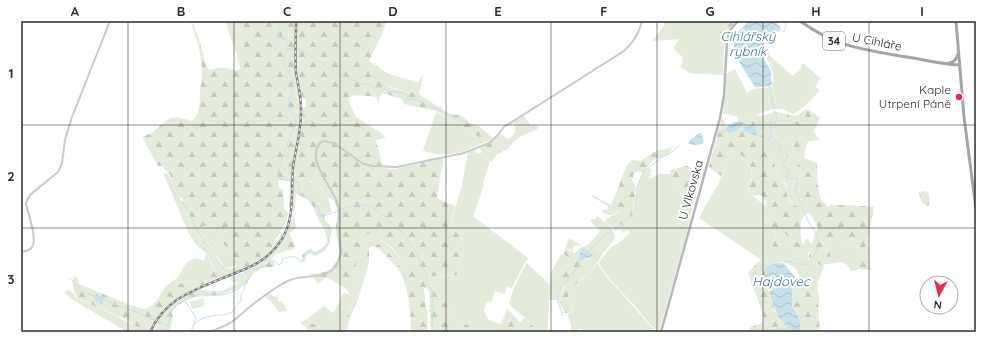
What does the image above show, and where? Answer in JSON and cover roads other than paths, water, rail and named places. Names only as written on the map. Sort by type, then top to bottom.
[{"type":"main road","name":"U Vlkovska","points":[[661,332],[721,115],[724,95],[727,41],[733,26],[738,21]]},
{"type":"main road","name":"U Cihláře","points":[[800,21],[824,36],[848,46],[867,51],[941,63]]},
{"type":"main road","points":[[956,21],[964,117],[976,209]]},
{"type":"main road","points":[[941,63],[953,62],[958,53]]},
{"type":"main road","points":[[941,63],[956,68],[960,75]]},
{"type":"main road","name":"34","points":[[941,63],[960,65]]},
{"type":"street","points":[[21,252],[29,250],[34,244],[33,232],[26,204],[27,200],[30,195],[58,172],[61,167],[65,140],[77,100],[110,21]]},
{"type":"street","points":[[212,332],[234,321],[262,297],[285,282],[293,279],[324,275],[335,268],[341,252],[338,228],[339,209],[337,200],[316,160],[317,147],[321,142],[333,142],[359,161],[372,166],[397,167],[464,153],[489,143],[504,127],[624,51],[636,38],[642,21]]},
{"type":"water","name":"Cihlářský rybník","points":[[749,21],[775,21],[781,30],[766,39],[762,49],[764,59],[771,71],[772,84],[770,86],[755,87],[736,57],[734,40],[737,33]]},
{"type":"water","points":[[735,122],[743,122],[743,125],[737,131],[730,134],[726,128]]},
{"type":"water","points":[[752,124],[756,126],[757,136],[743,130],[744,127],[749,127]]},
{"type":"water","points":[[701,133],[703,144],[689,144],[688,142]]},
{"type":"water","points":[[584,248],[593,255],[580,261],[578,258],[581,249]]},
{"type":"water","name":"Hajdovec","points":[[781,263],[785,265],[795,277],[795,283],[792,288],[792,306],[799,318],[802,332],[792,331],[782,321],[772,300],[765,272],[767,267]]},
{"type":"water","points":[[96,294],[105,297],[102,304],[94,300]]},
{"type":"waterway","points":[[168,332],[167,327],[170,321],[169,312],[174,306],[191,296],[198,294],[221,295],[232,292],[249,279],[251,271],[273,260],[279,265],[283,259],[290,257],[294,257],[302,261],[307,252],[311,251],[316,254],[329,243],[328,236],[331,229],[324,222],[324,217],[320,216],[318,206],[310,198],[299,194],[297,181],[280,179],[277,175],[295,126],[296,118],[288,106],[293,87],[293,80],[284,68],[284,57],[288,49],[286,39],[279,38],[279,21]]},
{"type":"waterway","points":[[785,29],[786,21]]},
{"type":"waterway","points":[[288,49],[300,49],[333,71],[359,83],[367,84],[372,87],[379,87],[389,91],[405,93],[408,96],[408,99],[417,100],[466,122],[471,126]]},
{"type":"waterway","points":[[769,86],[774,109]]},
{"type":"waterway","points":[[770,132],[770,124],[775,123],[777,118],[775,111]]},
{"type":"waterway","points":[[760,129],[776,115]]},
{"type":"waterway","points":[[717,134],[728,130]]},
{"type":"waterway","points":[[770,134],[772,135],[769,138],[771,144],[775,142],[780,144],[781,147],[779,150],[787,153],[788,156],[782,166],[788,169],[789,174],[787,174],[788,176],[786,177],[788,179],[797,179],[798,182],[795,192],[799,195],[799,201],[802,204],[808,221],[815,231],[818,240],[817,249],[811,261],[805,264],[795,263]]},
{"type":"waterway","points":[[614,230],[634,213],[638,184],[644,171],[679,146]]},
{"type":"waterway","points":[[183,201],[197,230],[226,272],[230,275]]},
{"type":"waterway","points":[[319,214],[326,215],[334,213],[340,209],[360,204],[370,206],[385,216],[404,234],[418,255],[427,276],[427,282],[432,290],[432,327],[436,332]]},
{"type":"waterway","points":[[589,251],[599,240],[612,230]]},
{"type":"waterway","points":[[563,315],[557,299],[559,291],[563,284],[576,270],[580,260]]},
{"type":"waterway","points":[[783,264],[786,261],[792,262]]},
{"type":"waterway","points":[[231,276],[233,278],[251,271]]},
{"type":"waterway","points":[[69,278],[81,290]]},
{"type":"waterway","points":[[224,315],[231,313],[241,301],[241,294],[244,290],[245,284]]},
{"type":"waterway","points":[[87,293],[96,297]]},
{"type":"waterway","points":[[104,300],[154,320]]},
{"type":"waterway","points":[[185,301],[196,318],[191,332]]},
{"type":"waterway","points":[[193,325],[207,317],[223,315]]},
{"type":"waterway","points":[[157,321],[167,325]]},
{"type":"waterway","points":[[766,332],[789,328]]},
{"type":"railway","points":[[150,332],[164,310],[173,303],[193,291],[244,270],[265,258],[277,246],[286,231],[291,213],[293,168],[301,121],[300,93],[296,72],[296,21]]},
{"type":"place","name":"Kaple Utrpení Páně","points":[[959,97]]}]
